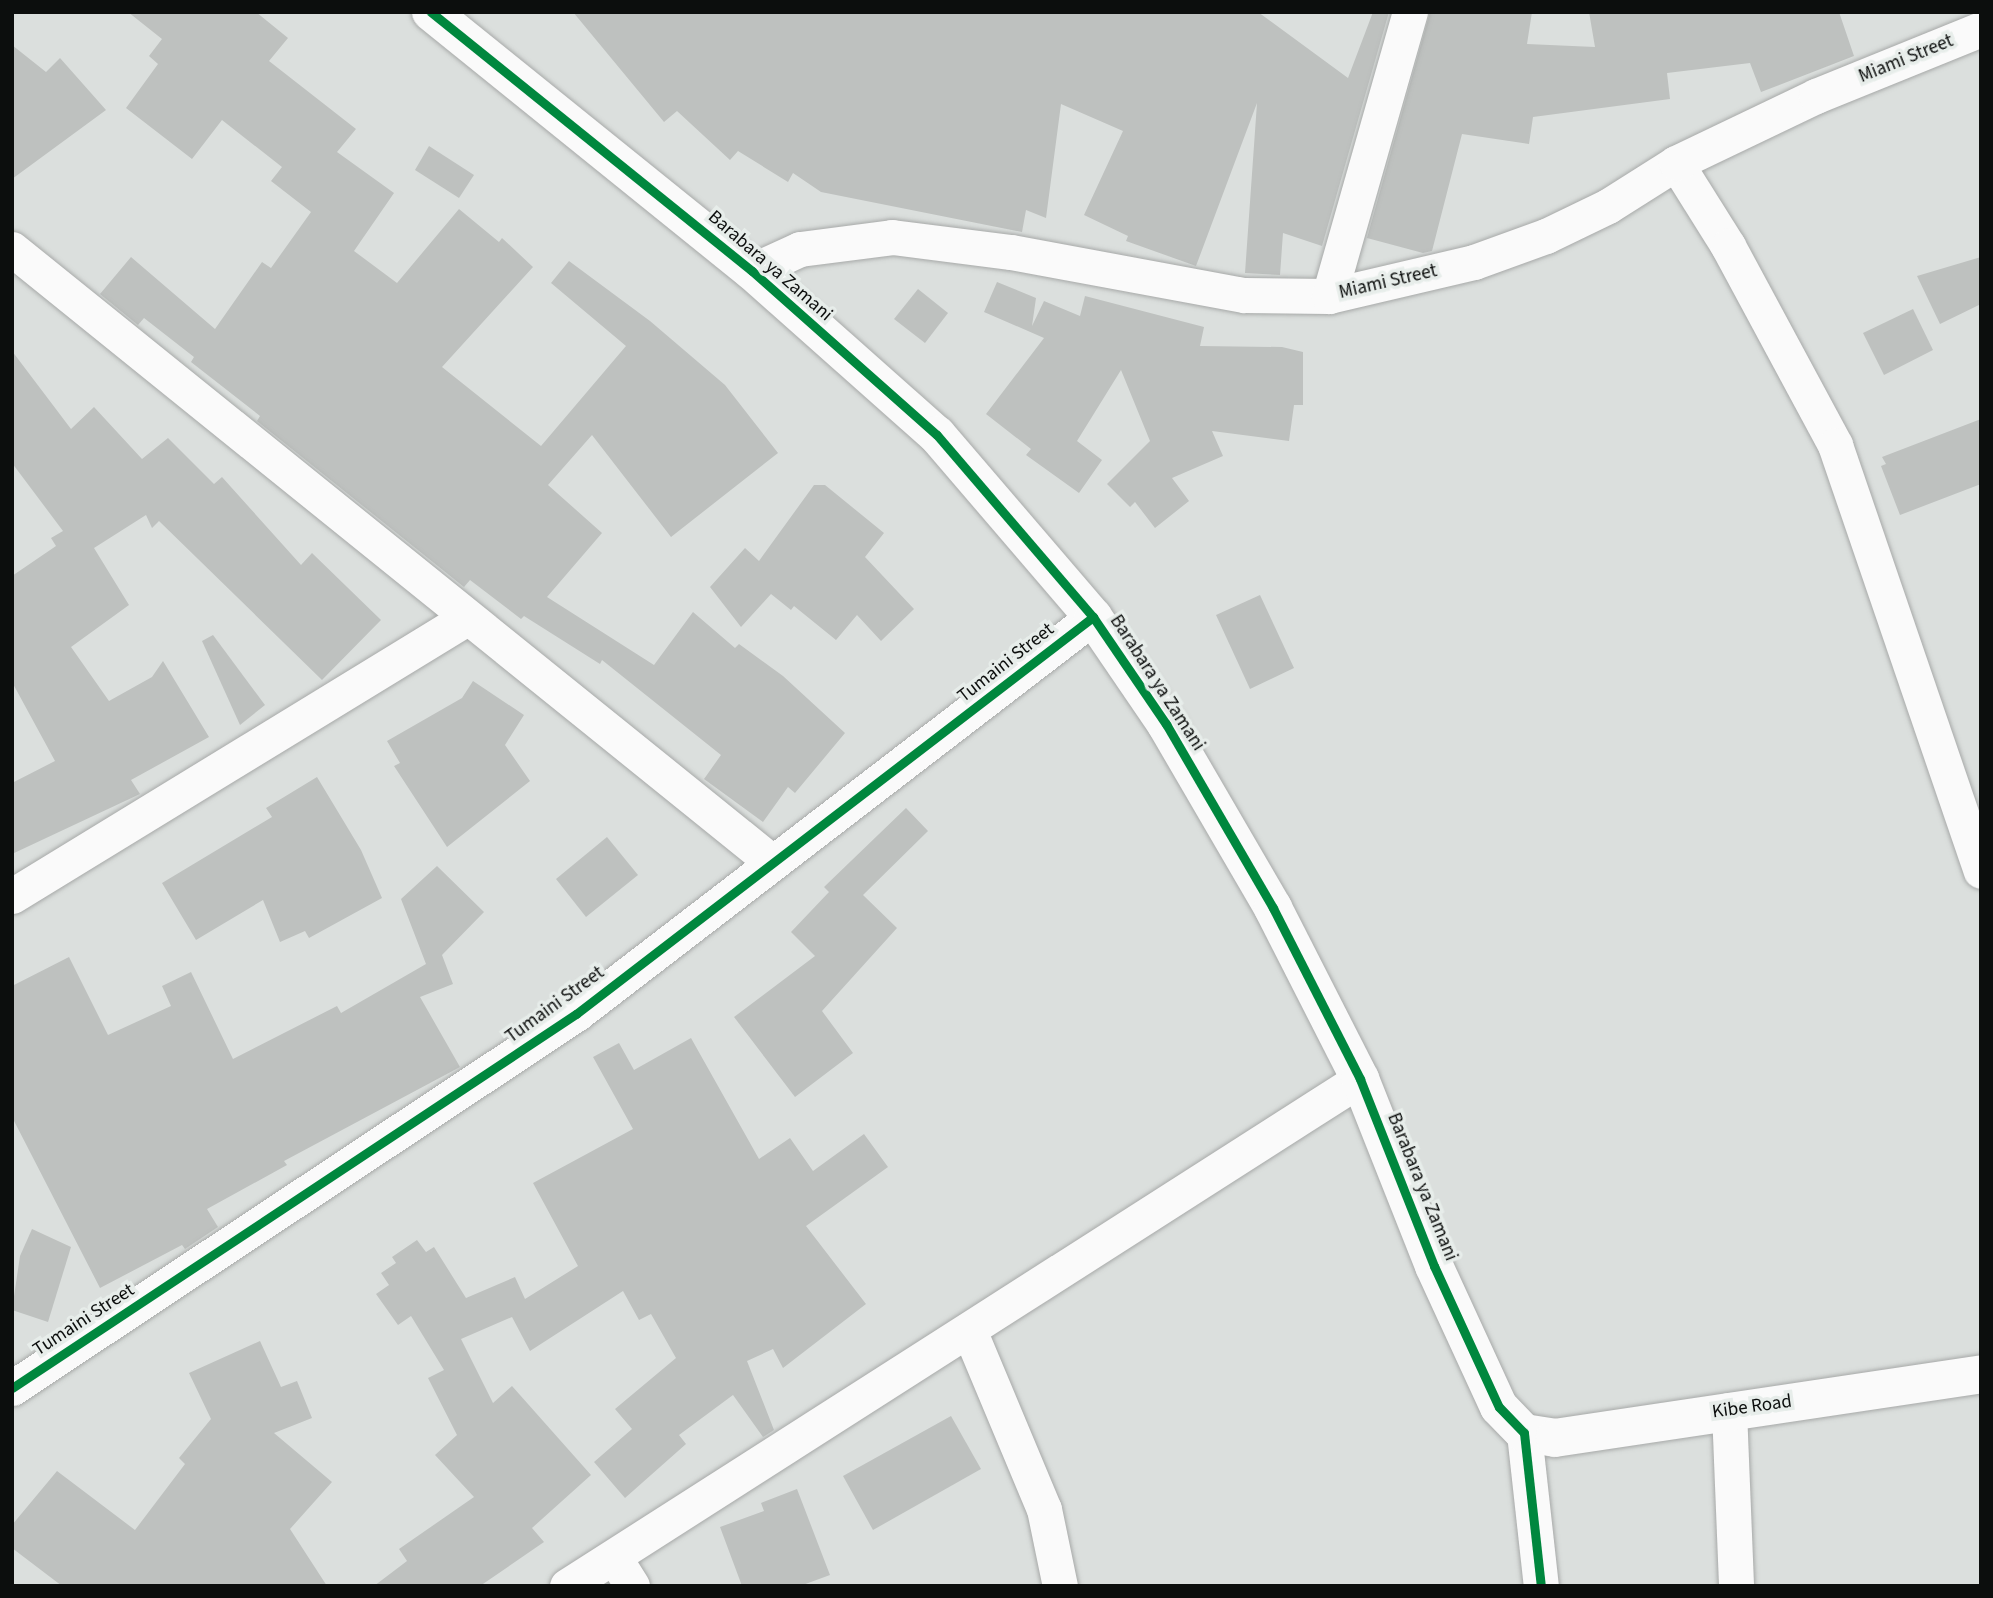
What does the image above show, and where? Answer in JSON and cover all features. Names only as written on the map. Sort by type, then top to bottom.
[{"type":"street","name":"Barabara ya Zamani","points":[[431,12],[752,271],[937,435],[1094,617],[1166,724],[1266,897],[1360,1079],[1434,1266],[1499,1407],[1524,1433]]},
{"type":"street","points":[[1329,296],[1410,12]]},
{"type":"street","name":"Miami Street","points":[[752,271],[800,249],[892,237],[1011,252],[1244,295],[1329,296],[1474,262],[1546,236],[1608,206],[1676,163],[1816,96],[1981,29]]},
{"type":"street","points":[[1676,163],[1728,246],[1835,445],[1981,871]]},
{"type":"street","points":[[12,249],[466,619],[772,862]]},
{"type":"street","name":"Tumaini Street","points":[[12,1388],[576,1014],[1094,617]]},
{"type":"street","points":[[12,896],[466,619]]},
{"type":"street","points":[[567,1586],[623,1572],[969,1330],[1144,1213],[1360,1079]]},
{"type":"street","points":[[969,1330],[1044,1509],[1060,1586]]},
{"type":"street","name":"Kibe Road","points":[[1524,1433],[1555,1438],[1981,1374]]},
{"type":"street","points":[[1729,1410],[1736,1586]]},
{"type":"street","points":[[1524,1433],[1541,1586]]},
{"type":"building","points":[[128,12],[256,12],[288,38],[269,61],[356,129],[337,152],[394,193],[354,251],[397,283],[459,209],[499,242],[502,238],[533,267],[442,367],[541,446],[626,346],[551,283],[569,261],[650,321],[725,385],[778,453],[671,537],[592,435],[548,485],[602,533],[547,597],[654,665],[693,612],[735,648],[739,644],[783,676],[845,733],[795,793],[788,787],[763,822],[704,779],[721,755],[602,660],[600,664],[524,616],[521,619],[470,580],[464,587],[257,421],[260,416],[191,362],[194,357],[144,318],[138,325],[100,294],[131,257],[215,329],[262,262],[271,268],[311,212],[271,181],[282,167],[222,120],[192,159],[126,108],[158,64],[149,56],[162,39]]},
{"type":"building","points":[[573,12],[1258,12],[1348,78],[1373,12],[1389,12],[1322,246],[1283,233],[1280,275],[1245,273],[1257,103],[1196,266],[1126,241],[1128,236],[1084,215],[1123,131],[1061,104],[1046,218],[1026,210],[1022,232],[821,192],[793,173],[788,182],[738,151],[730,160],[677,111],[664,122]]},
{"type":"building","points":[[1430,12],[1532,12],[1527,44],[1595,47],[1589,12],[1839,12],[1854,56],[1761,92],[1750,63],[1667,73],[1670,99],[1533,117],[1529,144],[1462,134],[1432,251],[1423,253],[1367,238]]},
{"type":"building","points":[[12,45],[46,72],[60,58],[106,110],[12,179]]},
{"type":"building","points":[[429,146],[474,175],[459,198],[415,170]]},
{"type":"building","points":[[1981,257],[1981,304],[1940,324],[1917,276]]},
{"type":"building","points":[[997,282],[1036,298],[1032,326],[1044,301],[1080,316],[1085,296],[1204,327],[1200,346],[1282,347],[1303,352],[1303,405],[1294,405],[1289,441],[1212,431],[1223,456],[1172,478],[1189,501],[1155,528],[1135,502],[1130,507],[1107,484],[1150,441],[1121,370],[1077,441],[1102,460],[1079,493],[1026,455],[1031,449],[986,414],[1044,338],[984,312]]},
{"type":"building","points":[[918,289],[948,313],[925,343],[894,319]]},
{"type":"building","points":[[1913,309],[1933,350],[1884,375],[1863,333]]},
{"type":"building","points":[[12,351],[71,429],[94,407],[142,459],[168,438],[214,484],[222,477],[301,565],[312,553],[381,620],[322,680],[159,521],[152,528],[146,515],[94,548],[129,605],[71,647],[109,701],[152,677],[163,661],[209,737],[131,780],[140,794],[12,854],[12,783],[55,761],[12,682],[12,576],[56,546],[51,538],[63,531],[12,463]]},
{"type":"building","points":[[1981,419],[1981,484],[1900,515],[1881,466],[1886,464],[1882,457]]},
{"type":"building","points":[[814,485],[825,485],[884,533],[865,557],[914,609],[881,641],[857,615],[836,640],[794,606],[791,610],[771,594],[741,627],[710,587],[745,548],[759,561]]},
{"type":"building","points":[[1260,595],[1294,668],[1250,689],[1216,615]]},
{"type":"building","points":[[213,635],[265,705],[240,725],[202,641]]},
{"type":"building","points":[[473,681],[524,715],[505,745],[530,781],[447,847],[394,766],[400,763],[387,741],[462,698]]},
{"type":"building","points":[[317,777],[361,850],[382,898],[309,938],[305,931],[280,942],[263,900],[196,940],[162,883],[272,817],[266,808]]},
{"type":"building","points":[[906,808],[928,831],[863,895],[897,928],[822,1011],[853,1053],[795,1097],[734,1017],[815,956],[791,932],[829,892],[824,887]]},
{"type":"building","points":[[607,837],[638,875],[586,917],[556,879]]},
{"type":"building","points":[[437,866],[484,912],[442,955],[453,984],[420,997],[460,1067],[284,1161],[287,1165],[207,1209],[218,1227],[185,1249],[182,1245],[100,1288],[12,1117],[12,986],[69,957],[108,1035],[171,1006],[162,986],[191,972],[233,1059],[337,1006],[341,1013],[426,964],[401,899]]},
{"type":"building","points":[[691,1038],[759,1159],[790,1138],[813,1171],[864,1134],[888,1167],[806,1226],[866,1304],[783,1368],[773,1349],[747,1361],[774,1430],[763,1437],[733,1395],[679,1435],[686,1444],[625,1498],[594,1462],[632,1429],[615,1409],[676,1358],[651,1314],[639,1320],[623,1291],[530,1351],[512,1317],[461,1339],[493,1403],[512,1386],[591,1475],[532,1528],[544,1542],[480,1586],[374,1586],[407,1561],[399,1549],[474,1497],[435,1455],[457,1435],[428,1378],[444,1370],[411,1316],[398,1325],[376,1294],[389,1285],[381,1273],[396,1263],[392,1257],[417,1240],[426,1252],[434,1247],[466,1298],[515,1277],[525,1299],[578,1266],[533,1183],[633,1129],[593,1057],[619,1043],[634,1070]]},
{"type":"building","points":[[32,1229],[71,1247],[48,1322],[12,1310],[20,1256]]},
{"type":"building","points":[[260,1341],[281,1387],[297,1381],[312,1418],[274,1433],[332,1482],[290,1529],[327,1586],[62,1586],[12,1548],[12,1525],[57,1471],[135,1530],[185,1464],[179,1458],[211,1419],[189,1373]]},
{"type":"building","points":[[951,1416],[981,1469],[873,1530],[843,1476]]},
{"type":"building","points":[[797,1489],[830,1575],[800,1586],[742,1586],[720,1527],[764,1511],[761,1503]]},
{"type":"cycle path","points":[[431,12],[752,271],[937,435],[1093,617],[1166,724],[1273,908],[1360,1079],[1434,1266],[1499,1407],[1524,1433],[1541,1586]]},
{"type":"cycle path","points":[[12,1388],[576,1014],[1093,617]]}]
